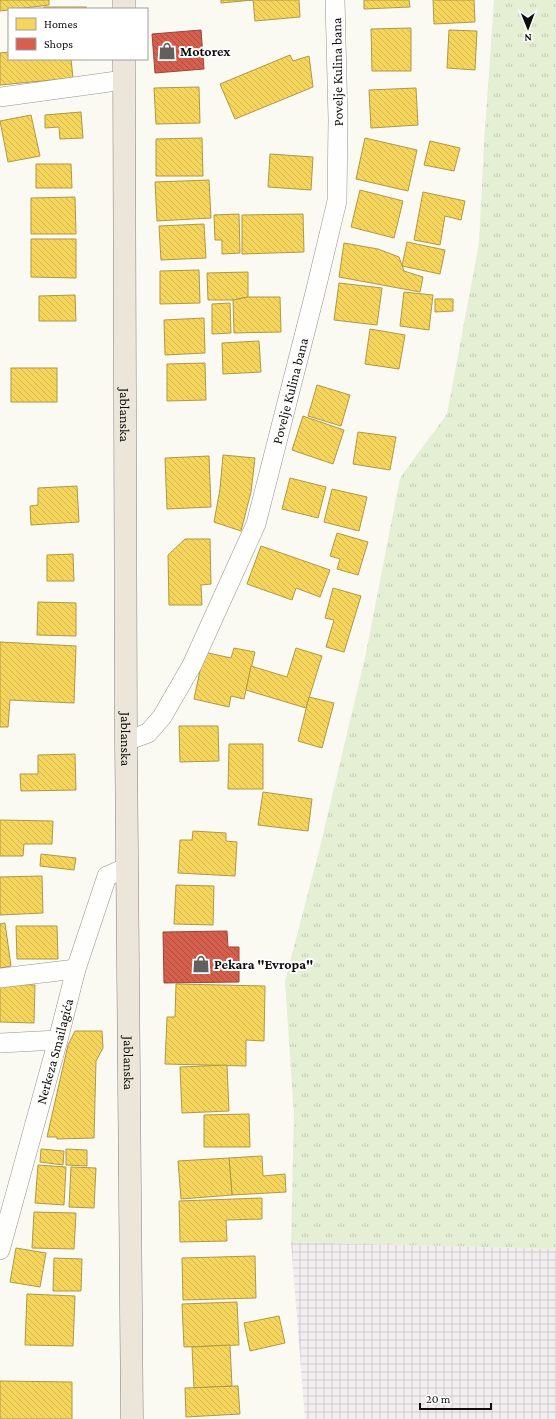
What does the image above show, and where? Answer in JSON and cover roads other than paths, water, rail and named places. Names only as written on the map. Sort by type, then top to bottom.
[{"type":"main road","name":"Jablanska","points":[[124,69],[126,741],[132,1419]]},
{"type":"street","name":"Povelje Kulina bana","points":[[126,741],[148,733],[162,717],[192,665],[256,524],[337,201],[338,119],[335,0]]},
{"type":"street","points":[[0,97],[124,69]]},
{"type":"street","name":"Nerkeza Smailagića","points":[[0,1250],[76,969],[107,876],[128,867]]},
{"type":"street","points":[[0,978],[76,969]]},
{"type":"street","points":[[0,1043],[58,1040]]},
{"type":"place","name":"Motorex","points":[[167,51]]},
{"type":"place","name":"Pekara \"Evropa\"","points":[[201,964]]}]
